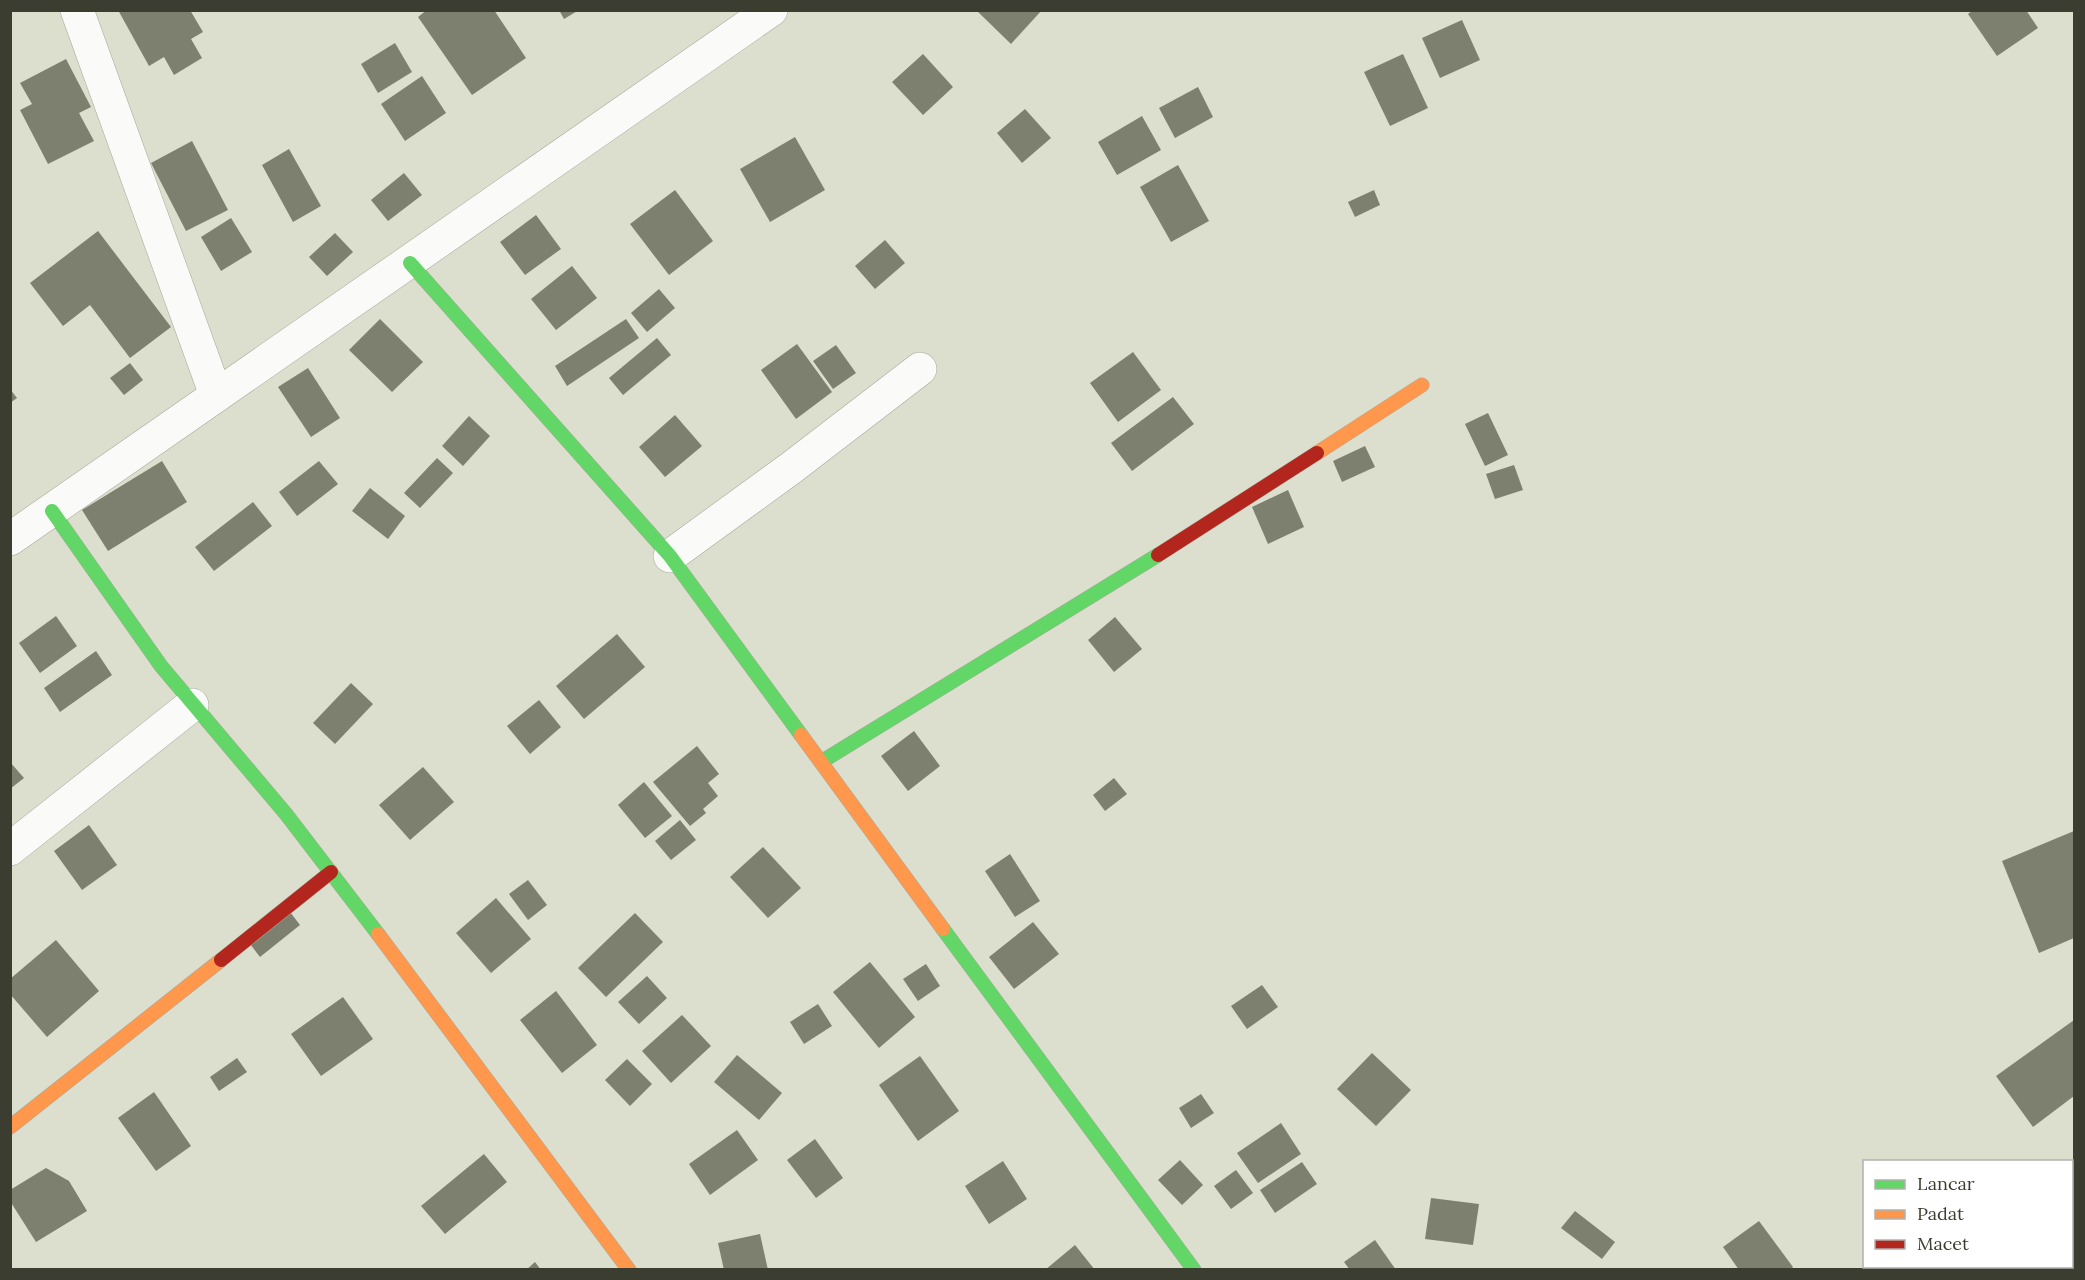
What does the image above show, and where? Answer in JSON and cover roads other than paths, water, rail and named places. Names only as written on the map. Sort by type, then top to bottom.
[{"type":"street","points":[[76,10],[216,395]]},
{"type":"street","points":[[10,539],[771,10]]},
{"type":"street","points":[[410,263],[670,556],[1194,1269]]},
{"type":"street","points":[[670,556],[791,468],[920,369]]},
{"type":"street","points":[[821,762],[1159,554],[1422,385]]},
{"type":"street","points":[[52,511],[161,666],[286,814],[629,1269]]},
{"type":"street","points":[[10,849],[192,705]]},
{"type":"street","points":[[10,1127],[331,872]]}]
